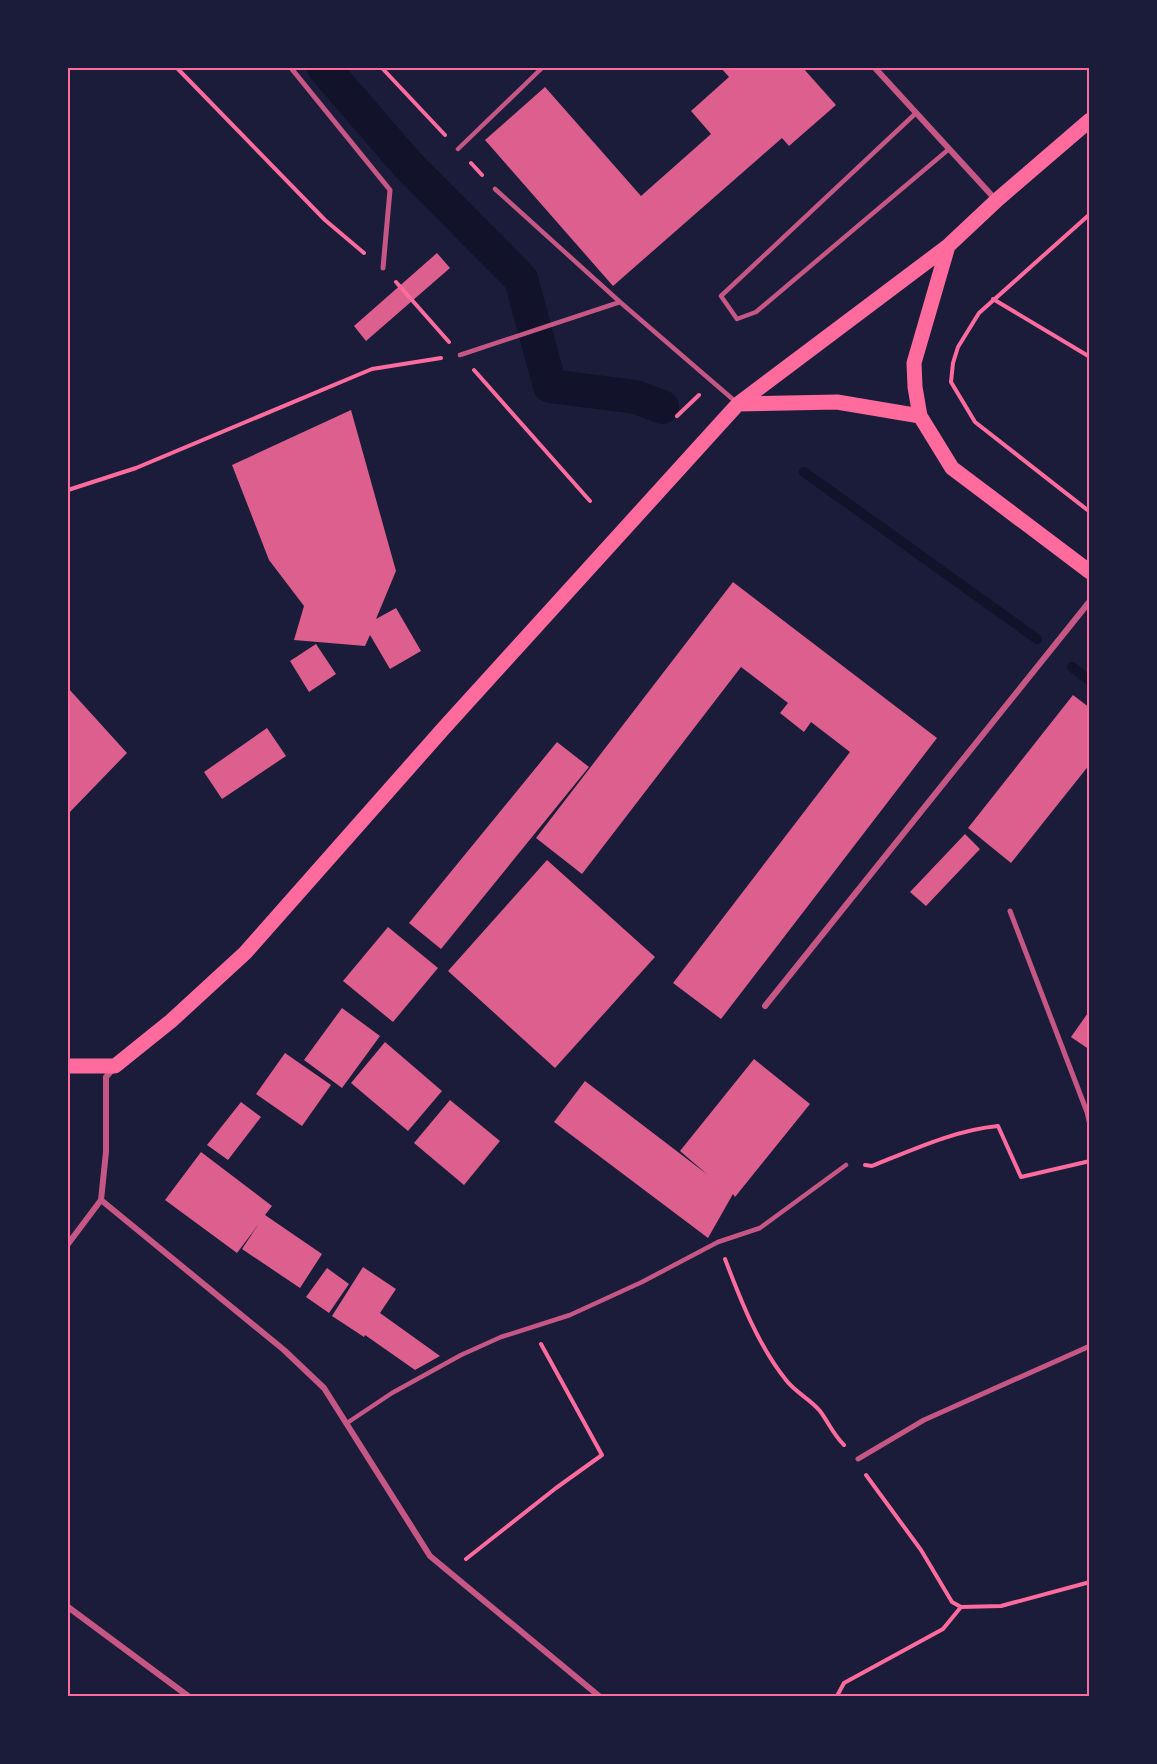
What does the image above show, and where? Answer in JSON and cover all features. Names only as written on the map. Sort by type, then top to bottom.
[{"type":"main road","points":[[68,1066],[115,1066],[171,1021],[245,953],[451,720],[738,404],[948,246],[1089,120]]},
{"type":"main road","points":[[948,246],[914,363],[920,416],[952,468],[1089,572]]},
{"type":"main road","points":[[738,404],[837,402],[920,416]]},
{"type":"street","points":[[291,68],[390,190],[383,268]]},
{"type":"street","points":[[875,68],[997,200]]},
{"type":"street","points":[[765,1006],[1089,601]]},
{"type":"street","points":[[1010,910],[1087,1112],[1089,1125]]},
{"type":"street","points":[[68,1244],[101,1200],[106,1152],[106,1077],[115,1066]]},
{"type":"street","points":[[101,1200],[284,1350],[324,1388],[430,1556],[599,1696]]},
{"type":"street","points":[[858,1459],[924,1420],[1089,1346]]},
{"type":"street","points":[[68,1606],[188,1696]]},
{"type":"lane","points":[[458,148],[542,68]]},
{"type":"lane","points":[[916,113],[721,296],[737,318],[756,312],[949,149]]},
{"type":"lane","points":[[495,189],[738,404]]},
{"type":"lane","points":[[460,355],[620,302]]},
{"type":"lane","points":[[347,1424],[392,1393],[461,1355],[501,1337],[570,1315],[718,1242],[760,1227],[846,1165]]},
{"type":"path","points":[[177,68],[325,220],[383,268],[590,501]]},
{"type":"path","points":[[382,68],[495,189]]},
{"type":"path","points":[[1089,214],[979,313],[958,347],[952,363],[951,382],[975,422],[1089,512]]},
{"type":"path","points":[[993,299],[1089,357]]},
{"type":"path","points":[[68,490],[136,468],[372,369],[460,355]]},
{"type":"path","points":[[677,416],[699,394]]},
{"type":"path","points":[[846,1165],[851,1162],[872,1166],[971,1131],[998,1126],[1021,1177],[1089,1161]]},
{"type":"path","points":[[449,1572],[602,1455],[531,1327]]},
{"type":"path","points":[[837,1696],[844,1683],[943,1629],[961,1607]]},
{"type":"building","points":[[721,68],[803,68],[836,105],[789,146],[782,138],[613,286],[485,140],[545,87],[641,196],[711,134],[691,111],[729,77]]},
{"type":"building","points":[[437,253],[450,268],[366,341],[354,326]]},
{"type":"building","points":[[351,410],[396,571],[376,619],[396,608],[421,651],[390,669],[370,635],[365,646],[294,640],[304,606],[269,560],[232,465]]},
{"type":"building","points":[[733,582],[937,738],[721,1019],[673,983],[850,752],[811,722],[804,732],[780,713],[788,703],[741,667],[582,874],[536,838]]},
{"type":"building","points":[[316,644],[336,674],[309,692],[290,661]]},
{"type":"building","points":[[68,688],[127,753],[68,814]]},
{"type":"building","points":[[1073,695],[1090,708],[1090,764],[1011,863],[968,828]]},
{"type":"building","points":[[267,728],[286,756],[222,799],[204,772]]},
{"type":"building","points":[[557,742],[589,767],[441,949],[409,923]]},
{"type":"building","points":[[965,834],[980,849],[926,906],[910,892]]},
{"type":"building","points":[[547,860],[655,957],[555,1068],[448,971]]},
{"type":"building","points":[[388,927],[438,968],[393,1022],[343,981]]},
{"type":"building","points":[[342,1008],[380,1036],[342,1088],[304,1060]]},
{"type":"building","points":[[1090,1010],[1090,1050],[1071,1037]]},
{"type":"building","points":[[385,1042],[442,1091],[408,1131],[351,1083]]},
{"type":"building","points":[[285,1053],[331,1085],[302,1126],[256,1094]]},
{"type":"building","points":[[754,1059],[810,1104],[735,1197],[733,1194],[708,1238],[554,1122],[585,1081],[708,1175],[680,1151]]},
{"type":"building","points":[[450,1100],[500,1141],[464,1185],[414,1143]]},
{"type":"building","points":[[241,1102],[261,1117],[228,1160],[207,1145]]},
{"type":"building","points":[[201,1152],[272,1206],[265,1215],[322,1254],[300,1288],[242,1249],[258,1225],[237,1253],[165,1200]]},
{"type":"building","points":[[363,1267],[396,1289],[380,1313],[440,1356],[415,1370],[365,1335],[364,1337],[332,1316]]},
{"type":"building","points":[[327,1268],[349,1284],[329,1313],[306,1297]]},
{"type":"waterway","points":[[324,68],[407,164],[521,279],[550,386],[636,397],[662,407]]},
{"type":"waterway","points":[[804,472],[1037,639]]},
{"type":"waterway","points":[[1072,667],[1090,681]]}]
